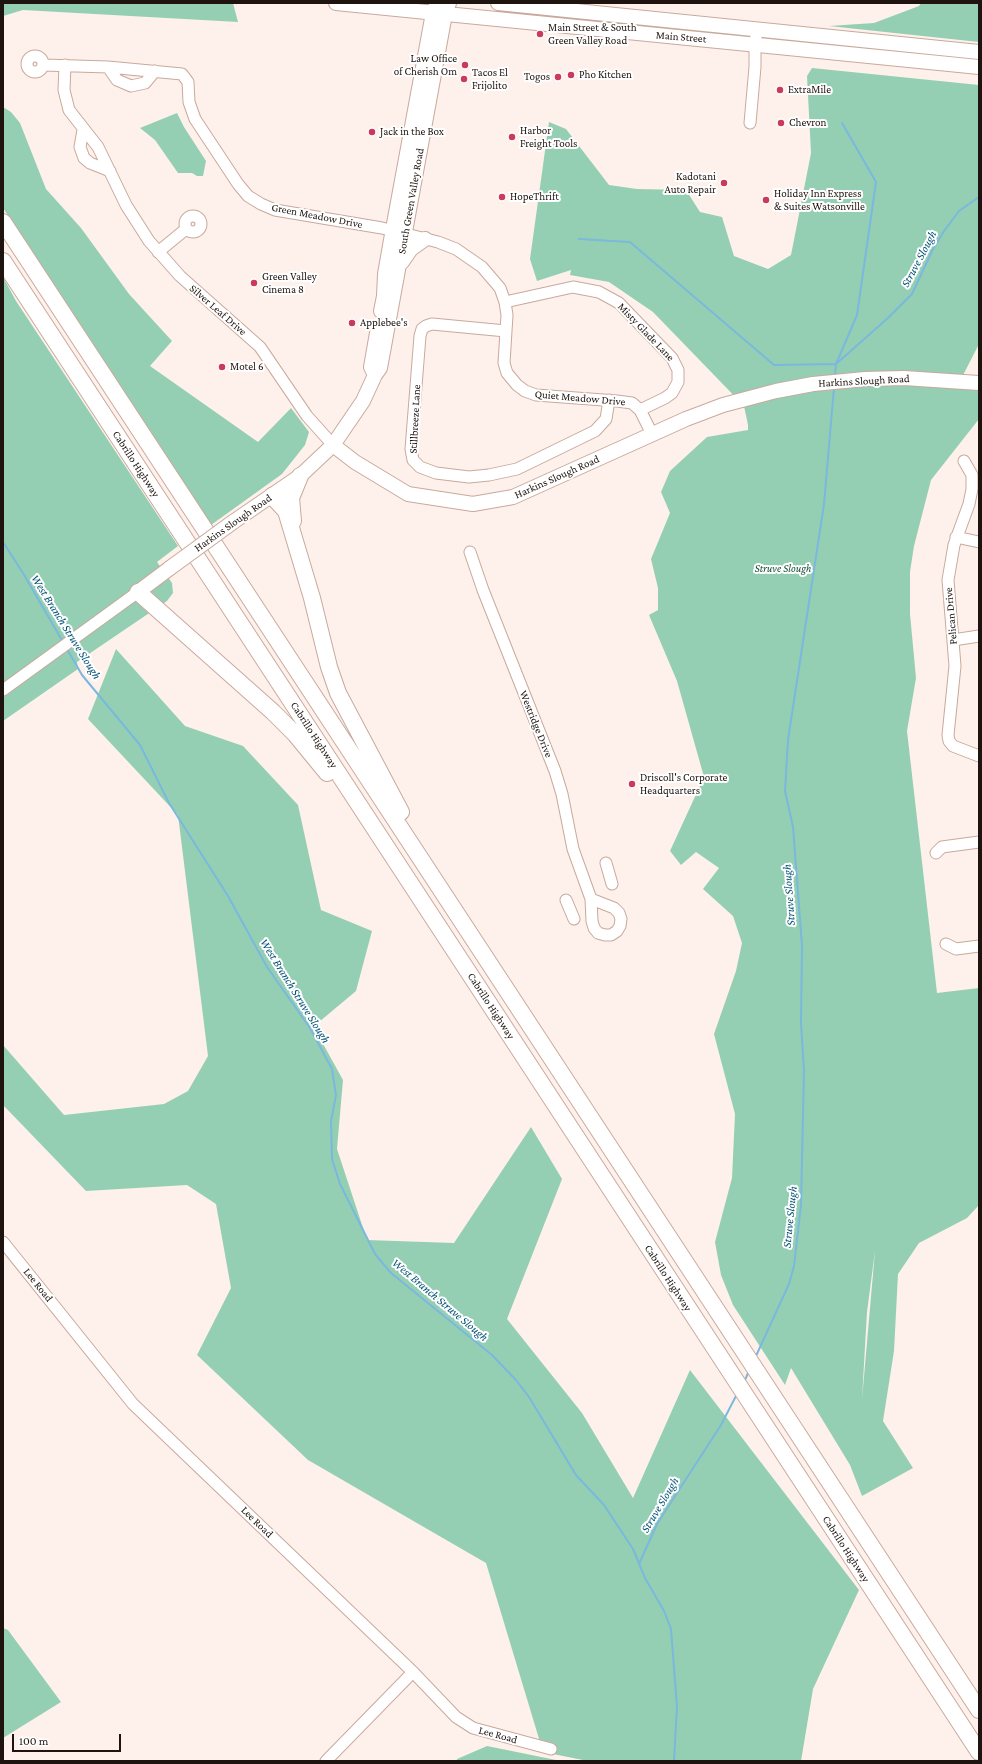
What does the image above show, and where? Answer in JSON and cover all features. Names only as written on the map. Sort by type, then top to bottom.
[{"type":"highway","name":"Cabrillo Highway","points":[[3,222],[979,1710]]},
{"type":"highway","name":"Cabrillo Highway","points":[[3,261],[979,1752]]},
{"type":"highway","points":[[300,476],[291,498],[291,512],[329,667],[338,692],[418,843],[442,892]]},
{"type":"highway","points":[[272,496],[286,511],[312,598]]},
{"type":"highway","points":[[138,592],[288,726],[330,777],[376,843],[407,878]]},
{"type":"main road","name":"Main Street","points":[[336,3],[441,8],[755,44],[979,67]]},
{"type":"main road","name":"Main Street","points":[[498,3],[979,52]]},
{"type":"main road","name":"South Green Valley Road","points":[[375,375],[371,367],[384,296],[385,274],[399,233],[441,8]]},
{"type":"main road","name":"South Green Valley Road","points":[[333,445],[363,401],[375,375],[380,368],[399,267],[399,233]]},
{"type":"main road","points":[[399,267],[411,249],[425,239]]},
{"type":"main road","name":"Harkins Slough Road","points":[[138,592],[233,522],[300,476],[333,445],[355,462],[408,494],[474,504],[513,497],[652,434],[723,405],[776,391],[813,384],[904,378],[976,383]]},
{"type":"street","points":[[750,123],[757,29]]},
{"type":"street","name":"Green Meadow Drive","points":[[44,65],[108,67],[179,73],[188,76],[189,102],[195,119],[241,189],[255,201],[275,210],[382,228],[399,233]]},
{"type":"street","name":"Silver Leaf Drive","points":[[65,66],[64,83],[67,103],[72,115],[98,147],[130,213],[158,252],[180,276],[260,347],[307,416],[333,445]]},
{"type":"street","points":[[108,67],[117,80],[131,86],[145,83],[155,71]]},
{"type":"street","points":[[83,130],[80,147],[84,158],[90,163],[110,171]]},
{"type":"street","points":[[158,252],[186,229]]},
{"type":"street","name":"Quiet Meadow Drive","points":[[399,233],[450,246],[474,261],[497,283],[505,302],[507,315],[504,350],[505,368],[510,378],[521,389],[536,395],[628,402],[640,410],[652,434]]},
{"type":"street","name":"Misty Glade Lane","points":[[505,302],[573,287],[594,291],[610,297],[619,303],[672,358],[678,370],[678,382],[672,393],[640,410]]},
{"type":"street","name":"Stillbreeze Lane","points":[[506,331],[432,324],[422,329],[420,336],[411,449],[413,460],[420,467],[436,473],[469,477],[489,475],[516,468],[599,429],[608,415],[609,400]]},
{"type":"street","name":"Pelican Drive","points":[[964,461],[972,475],[972,489],[969,504],[956,537],[948,580],[955,679],[948,738],[951,744],[956,748],[979,756]]},
{"type":"street","points":[[956,537],[979,542]]},
{"type":"street","name":"Westridge Drive","points":[[470,552],[483,590],[555,771],[562,794],[573,849],[592,898]]},
{"type":"street","name":"Harkins Slough Road","points":[[4,688],[138,592]]},
{"type":"street","points":[[953,640],[979,636]]},
{"type":"street","points":[[936,853],[942,847],[979,842]]},
{"type":"street","points":[[606,863],[612,884]]},
{"type":"street","points":[[566,900],[574,919]]},
{"type":"street","points":[[946,944],[956,948],[979,946]]},
{"type":"street","name":"Lee Road","points":[[3,1242],[133,1404],[413,1672],[456,1717],[473,1728],[551,1749]]},
{"type":"street","points":[[326,1761],[413,1672]]},
{"type":"green space","points":[[3,3],[233,3],[238,22],[23,10],[3,16]]},
{"type":"green space","points":[[921,3],[979,3],[979,42],[829,26],[874,23],[919,6]]},
{"type":"green space","name":"Struve Slough","points":[[812,68],[979,85],[979,344],[958,385],[979,385],[979,419],[931,480],[914,546],[910,572],[910,614],[916,678],[907,731],[937,993],[979,988],[979,1205],[967,1218],[919,1243],[898,1274],[894,1351],[883,1421],[913,1468],[862,1496],[850,1465],[791,1368],[785,1385],[733,1305],[721,1275],[715,1242],[732,1178],[735,1114],[714,1034],[736,971],[742,943],[733,916],[703,889],[719,868],[696,852],[681,865],[670,851],[704,777],[677,681],[649,615],[658,610],[658,588],[651,559],[670,513],[661,492],[670,471],[707,437],[748,430],[744,406],[653,312],[609,282],[570,275],[571,270],[537,281],[530,259],[549,122],[566,129],[609,185],[637,189],[686,190],[700,212],[722,217],[734,256],[768,269],[791,255],[811,153],[807,76]],"holes":[[[875,1251],[862,1399],[867,1312]]]},
{"type":"green space","points":[[3,107],[11,112],[20,123],[46,189],[81,228],[129,294],[172,341],[150,366],[258,442],[291,408],[309,432],[305,445],[282,474],[211,525],[3,208]]},
{"type":"green space","points":[[177,113],[184,127],[206,161],[203,176],[197,176],[192,173],[178,173],[155,140],[140,128]]},
{"type":"green space","points":[[3,277],[16,301],[178,546],[157,562],[172,583],[173,593],[167,601],[77,662],[78,669],[3,721]]},
{"type":"green space","name":"West Branch Struve Slough","points":[[116,649],[185,726],[243,746],[298,805],[321,910],[372,931],[356,991],[319,1022],[317,1033],[343,1080],[337,1149],[367,1240],[454,1243],[531,1127],[562,1179],[507,1319],[582,1413],[633,1498],[690,1370],[859,1590],[813,1689],[801,1761],[588,1761],[543,1752],[486,1563],[308,1460],[197,1355],[231,1288],[216,1204],[187,1185],[86,1191],[3,1105],[3,1045],[64,1115],[164,1104],[188,1091],[208,1056],[178,815],[88,719]]},
{"type":"green space","points":[[3,1628],[8,1630],[61,1702],[3,1738]]},
{"type":"green space","points":[[487,1746],[561,1761],[457,1761],[457,1759]]},
{"type":"waterway","points":[[579,239],[630,242],[774,365],[836,364],[857,315],[876,182],[842,123]]},
{"type":"waterway","name":"Struve Slough","points":[[835,376],[836,364],[888,318],[912,294],[933,249],[944,231],[959,211],[979,197]]},
{"type":"waterway","name":"Struve Slough","points":[[756,1356],[789,1284],[794,1266],[801,1205],[804,1070],[801,1023],[802,946],[793,827],[785,791],[788,740],[824,504],[834,388]]},
{"type":"waterway","name":"West Branch Struve Slough","points":[[3,542],[23,573],[63,642]]},
{"type":"waterway","name":"West Branch Struve Slough","points":[[67,649],[82,675],[140,745],[169,803],[228,896],[267,967],[310,1028],[332,1069],[336,1095],[331,1121],[332,1159],[340,1184],[375,1254],[391,1273],[492,1355],[516,1380],[529,1397],[576,1475],[604,1505],[633,1549],[645,1578],[664,1611],[671,1629],[677,1707],[674,1761]]},
{"type":"waterway","name":"Struve Slough","points":[[744,1382],[749,1371]]},
{"type":"waterway","name":"Struve Slough","points":[[639,1564],[657,1524],[721,1425],[737,1394]]},
{"type":"place","name":"Main Street & South Green Valley Road","points":[[540,34]]},
{"type":"place","name":"Law Office of Cherish Om","points":[[465,65]]},
{"type":"place","name":"Pho Kitchen","points":[[571,75]]},
{"type":"place","name":"Togos","points":[[558,77]]},
{"type":"place","name":"Tacos El Frijolito","points":[[464,79]]},
{"type":"place","name":"ExtraMile","points":[[780,90]]},
{"type":"place","name":"Chevron","points":[[781,123]]},
{"type":"place","name":"Jack in the Box","points":[[372,132]]},
{"type":"place","name":"Harbor Freight Tools","points":[[512,137]]},
{"type":"place","name":"Kadotani Auto Repair","points":[[724,183]]},
{"type":"place","name":"HopeThrift","points":[[502,197]]},
{"type":"place","name":"Holiday Inn Express & Suites Watsonville","points":[[766,200]]},
{"type":"place","name":"Green Valley Cinema 8","points":[[254,283]]},
{"type":"place","name":"Applebee's","points":[[352,323]]},
{"type":"place","name":"Motel 6","points":[[222,367]]},
{"type":"place","name":"Driscoll's Corporate Headquarters","points":[[632,784]]}]
